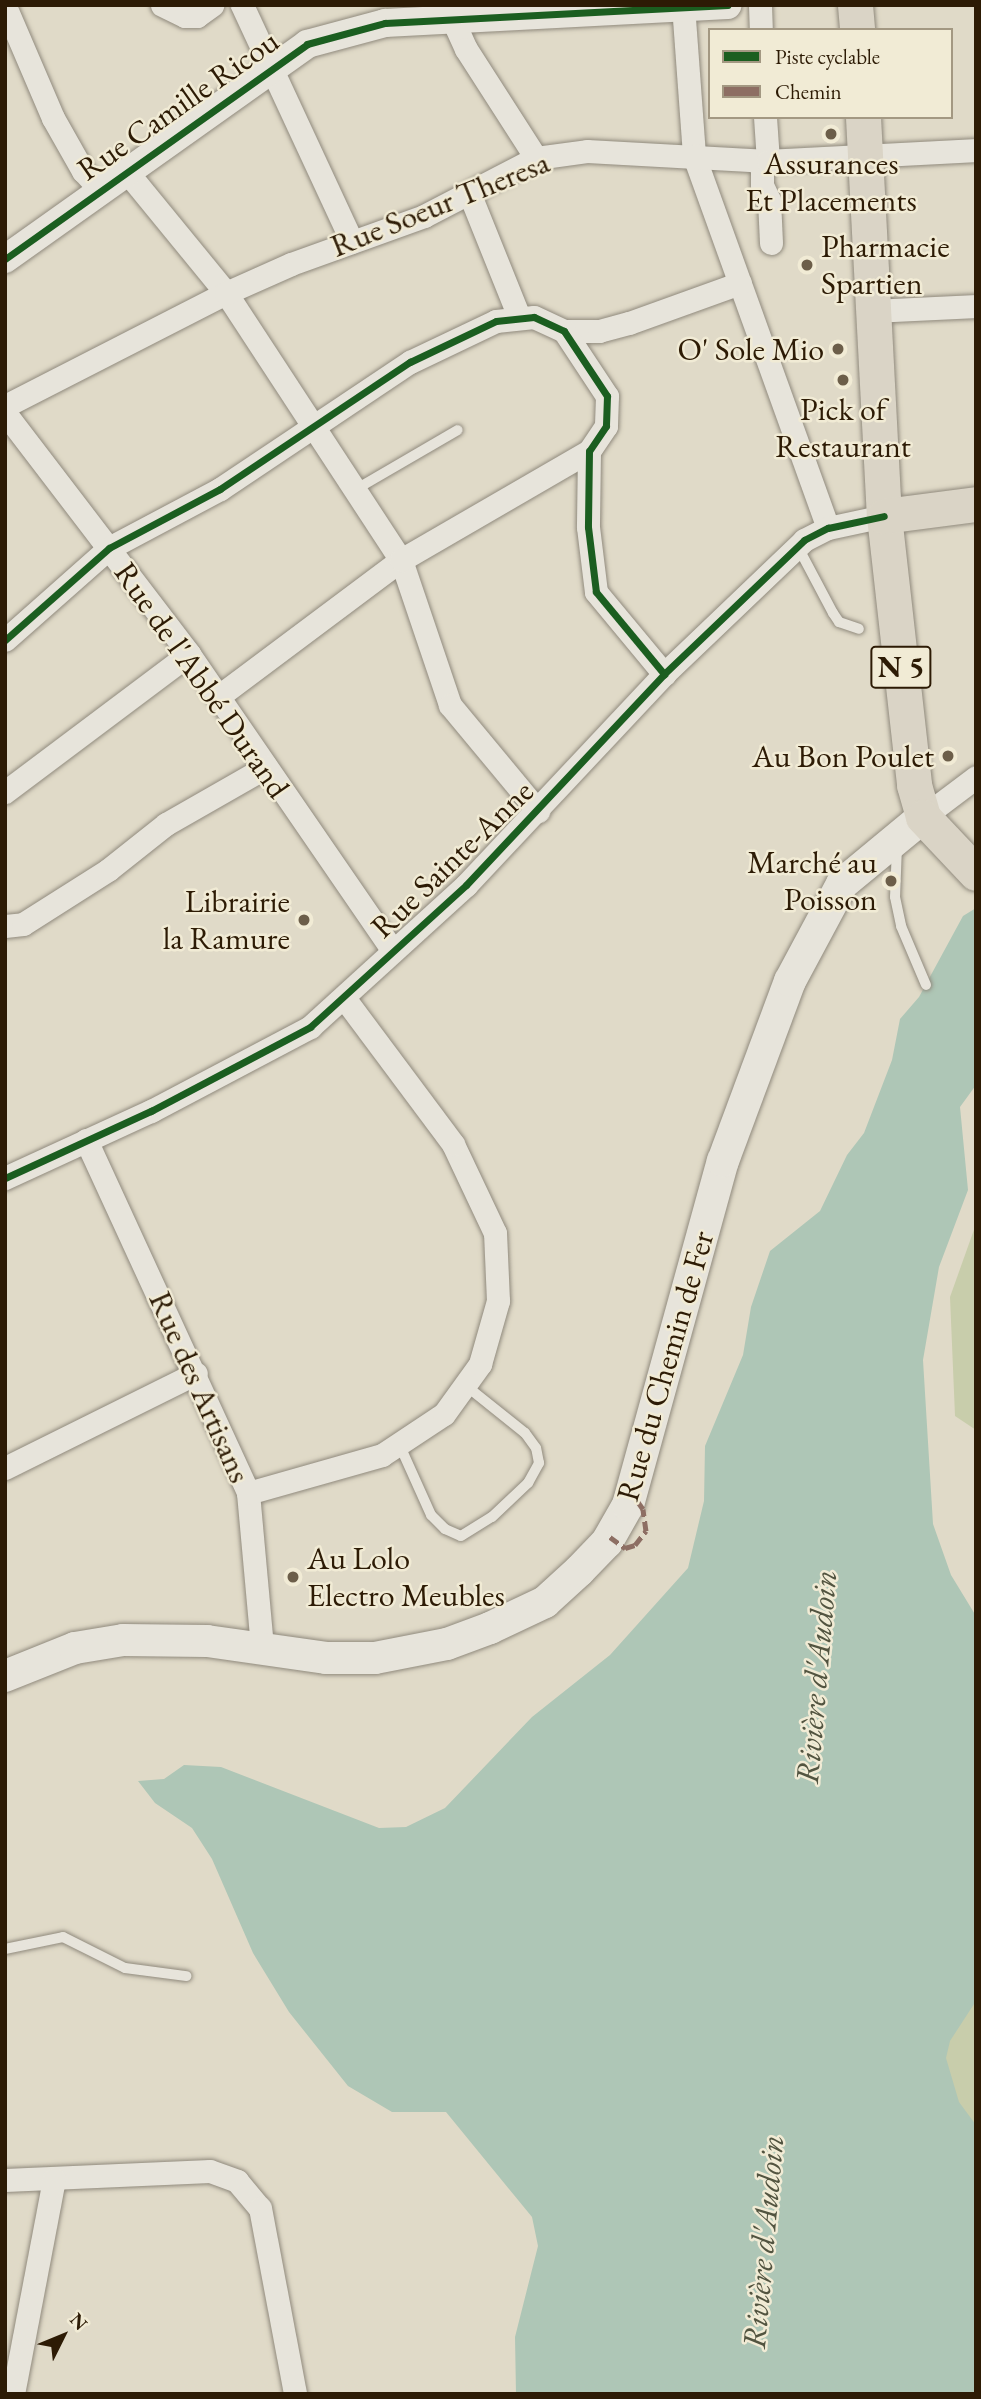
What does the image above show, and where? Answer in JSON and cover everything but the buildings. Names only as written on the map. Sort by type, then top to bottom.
[{"type":"main road","points":[[855,5],[856,28]]},
{"type":"main road","name":"N 5","points":[[863,119],[884,516],[914,785],[910,827],[976,873]]},
{"type":"main road","name":"Rue Sainte-Anne","points":[[884,516],[976,504]]},
{"type":"main road","name":"Rue du Chemin de Fer","points":[[5,1676],[75,1648],[123,1640],[207,1641],[326,1658],[374,1658],[447,1644],[545,1602],[607,1542],[628,1505],[723,1161],[790,981],[842,884],[910,827]]},
{"type":"street","points":[[162,5],[185,16],[197,16],[212,5]]},
{"type":"street","points":[[242,5],[269,70],[352,242]]},
{"type":"street","name":"Rue Camille Ricou","points":[[5,259],[307,44],[339,32],[449,12],[728,5]]},
{"type":"street","points":[[760,5],[761,28]]},
{"type":"street","points":[[5,6],[53,118],[83,171],[101,190]]},
{"type":"street","points":[[682,6],[694,156],[828,528]]},
{"type":"street","points":[[449,12],[466,49],[536,158]]},
{"type":"street","points":[[765,119],[768,161],[762,171],[762,185],[769,200],[771,243]]},
{"type":"street","name":"Rue Soeur Theresa","points":[[5,406],[226,293],[470,195],[536,158],[587,151],[768,161],[976,150]]},
{"type":"street","points":[[127,172],[226,293],[309,426],[401,560],[450,705],[538,811]]},
{"type":"street","points":[[470,195],[519,317]]},
{"type":"street","points":[[564,331],[599,331],[740,283]]},
{"type":"street","points":[[873,311],[976,306]]},
{"type":"street","points":[[5,640],[109,548],[219,489],[309,426],[410,362],[496,321],[519,317],[550,322],[564,331],[591,366],[610,405],[606,426],[589,451],[401,560],[219,696]]},
{"type":"street","points":[[591,366],[590,352],[599,331]]},
{"type":"street","name":"Rue de l'Abbé Durand","points":[[5,413],[189,654],[393,951]]},
{"type":"street","points":[[589,451],[588,527],[596,592],[664,674]]},
{"type":"street","name":"Rue Sainte-Anne","points":[[5,1178],[281,1045],[344,998],[538,811],[664,674],[798,547],[828,528],[884,516]]},
{"type":"street","points":[[5,792],[189,654]]},
{"type":"street","points":[[5,926],[23,925],[108,870],[166,824],[266,767]]},
{"type":"street","points":[[910,827],[976,777]]},
{"type":"street","points":[[248,1493],[400,1446],[444,1415],[480,1364],[498,1301],[495,1233],[453,1144],[344,998]]},
{"type":"street","name":"Rue des Artisans","points":[[86,1140],[196,1373],[248,1493],[262,1648]]},
{"type":"street","points":[[5,1468],[196,1373]]},
{"type":"street","points":[[5,2180],[211,2171],[237,2181],[260,2208],[295,2394]]},
{"type":"street","points":[[13,2394],[54,2179]]},
{"type":"lane","points":[[353,491],[458,430]]},
{"type":"lane","points":[[798,547],[839,622],[859,629]]},
{"type":"lane","points":[[910,827],[894,897],[901,926],[926,985]]},
{"type":"lane","points":[[400,1446],[430,1514],[445,1529],[461,1536],[492,1517],[528,1483],[539,1463],[536,1448],[526,1433],[465,1385]]},
{"type":"lane","points":[[5,1950],[63,1937],[125,1968],[186,1976]]},
{"type":"shaded area","points":[[976,1224],[976,1430],[955,1416],[950,1297]]},
{"type":"shaded area","points":[[976,1980],[976,2167],[929,2064]]},
{"type":"water","name":"Rivière d'Audoin","points":[[976,908],[976,1085],[960,1107],[968,1190],[939,1267],[923,1360],[933,1524],[951,1575],[976,1616],[976,2001],[950,2041],[946,2058],[959,2102],[976,2125],[976,2394],[516,2394],[515,2337],[538,2246],[532,2217],[446,2112],[392,2112],[348,2086],[289,2012],[253,1953],[212,1859],[192,1828],[155,1803],[138,1781],[164,1779],[184,1765],[221,1767],[379,1828],[406,1827],[445,1808],[532,1717],[610,1655],[688,1568],[704,1501],[705,1446],[743,1355],[751,1307],[770,1251],[820,1211],[847,1155],[864,1133],[892,1060],[900,1019],[919,997],[963,916]]},
{"type":"marked path","points":[[610,1537],[625,1548],[635,1545],[646,1531],[643,1509],[632,1493]]},
{"type":"cycle path","points":[[5,259],[307,44],[385,23],[728,5]]},
{"type":"cycle path","points":[[5,640],[109,548],[220,489],[410,362],[496,321],[534,317],[564,331],[607,396],[606,426],[589,451],[588,527],[596,592],[664,674]]},
{"type":"cycle path","points":[[5,1178],[151,1111],[310,1027],[466,885],[664,674],[804,540],[828,528],[884,516]]},
{"type":"place","name":"Assurances Et Placements","points":[[831,134]]},
{"type":"place","name":"Pharmacie Spartien","points":[[807,265]]},
{"type":"place","name":"O' Sole Mio","points":[[838,349]]},
{"type":"place","name":"Pick of Restaurant","points":[[843,380]]},
{"type":"place","name":"Au Bon Poulet","points":[[948,756]]},
{"type":"place","name":"Marché au Poisson","points":[[891,881]]},
{"type":"place","name":"Librairie la Ramure","points":[[304,920]]},
{"type":"place","name":"Au Lolo Electro Meubles","points":[[293,1577]]}]
